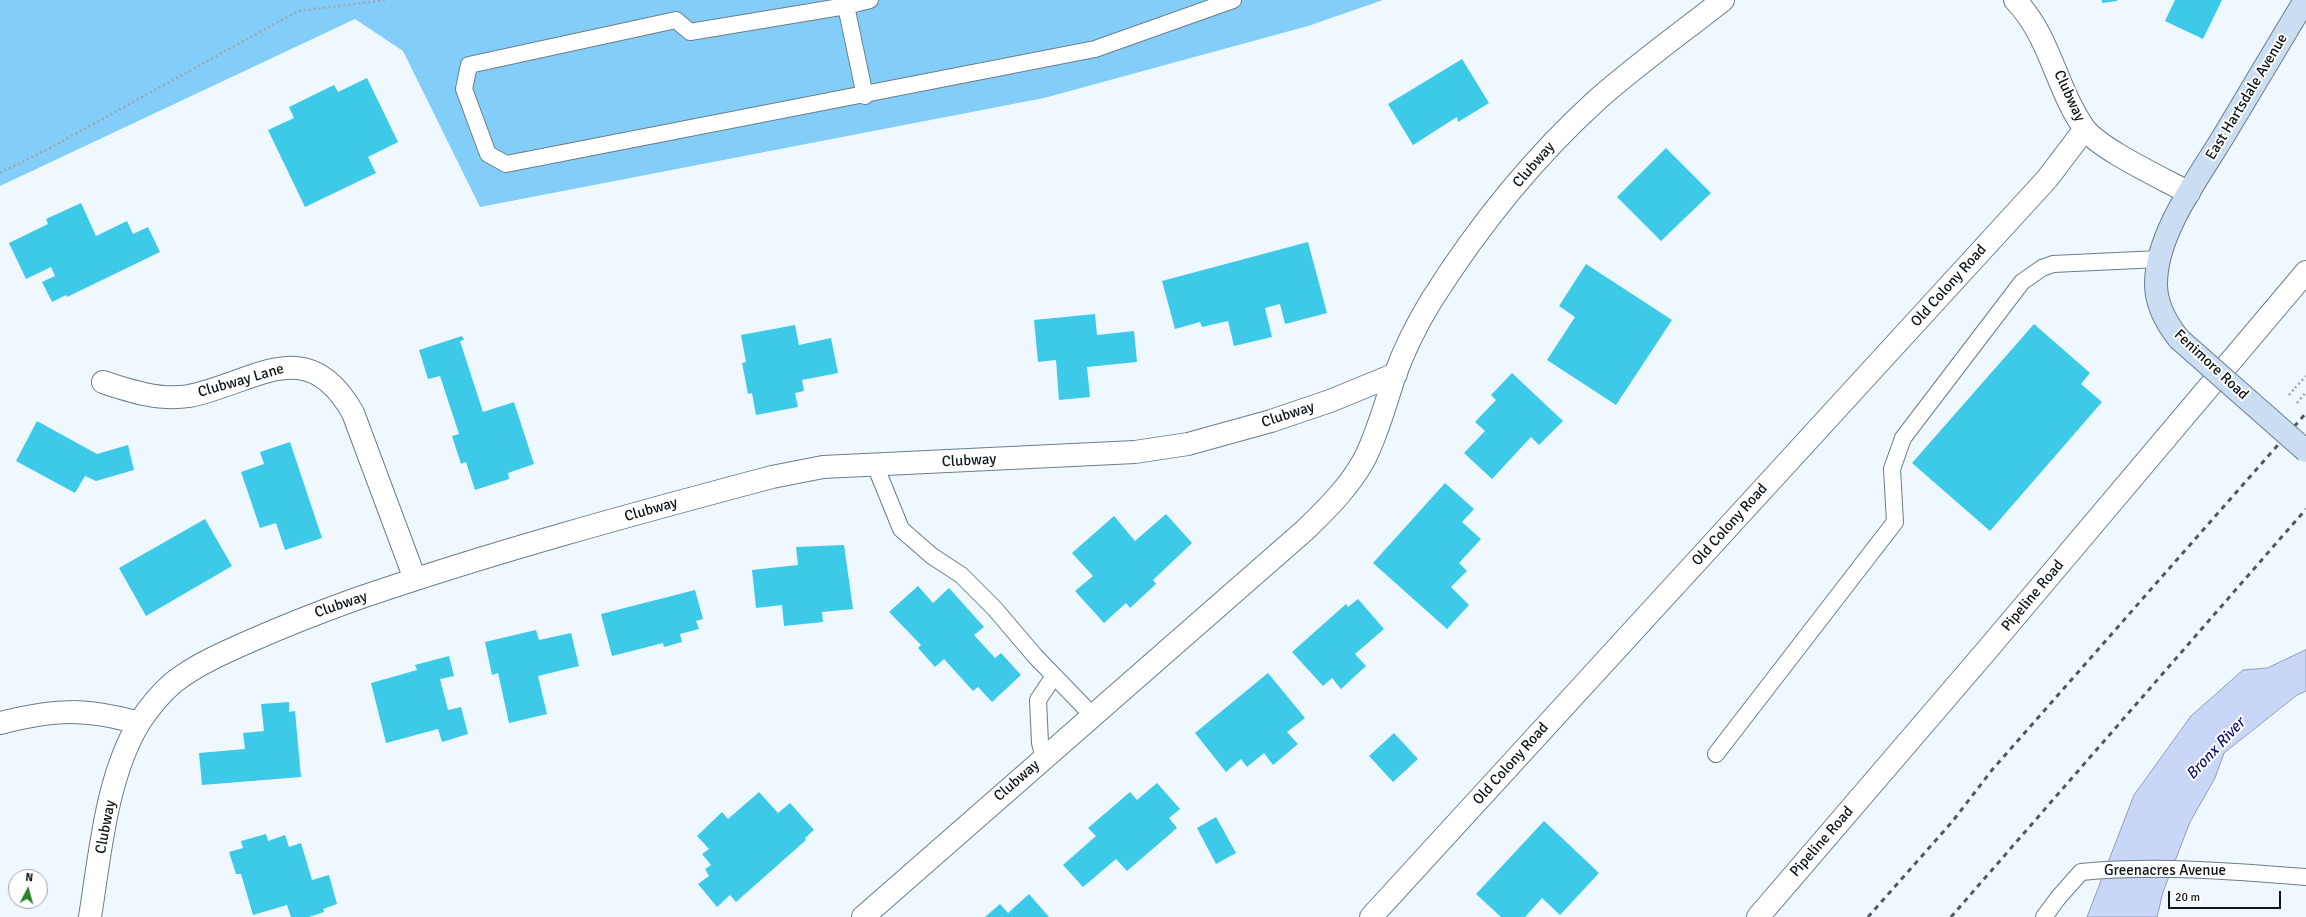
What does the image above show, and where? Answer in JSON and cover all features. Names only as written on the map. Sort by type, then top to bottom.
[{"type":"main road","name":"East Hartsdale Avenue","points":[[2190,193],[2305,0]]},
{"type":"main road","name":"Fenimore Road","points":[[2190,193],[2172,225],[2159,259],[2156,285],[2159,302],[2165,318],[2179,339],[2306,451]]},
{"type":"street","name":"Clubway","points":[[863,917],[1304,531],[1335,500],[1352,480],[1378,430],[1396,374],[1410,340],[1430,302],[1490,217],[1563,132],[1599,98],[1723,0]]},
{"type":"street","name":"Clubway","points":[[2015,0],[2035,27],[2050,54],[2073,109],[2085,129],[2116,153],[2190,193]]},
{"type":"street","name":"Old Colony Road","points":[[1371,917],[2046,179],[2085,129]]},
{"type":"street","name":"Pipeline Road","points":[[1758,917],[1982,656],[2306,272]]},
{"type":"street","name":"Clubway Lane","points":[[103,382],[144,395],[188,396],[281,367],[301,367],[316,373],[332,383],[344,396],[353,413],[416,579]]},
{"type":"street","name":"Clubway","points":[[90,917],[114,785],[125,752],[139,723],[155,702],[173,683],[202,664],[313,614],[416,579],[772,477],[823,467],[1135,452],[1188,444],[1271,422],[1330,401],[1396,374]]},
{"type":"street","points":[[0,723],[55,712],[85,711],[111,715],[139,723]]},
{"type":"lane","points":[[870,0],[846,6],[690,32],[676,20],[468,65],[464,89],[488,154],[506,164],[865,96],[1095,49],[1233,0]]},
{"type":"lane","points":[[846,6],[865,96]]},
{"type":"lane","points":[[1716,754],[1896,522],[1892,468],[1903,438],[2022,282],[2042,268],[2053,264],[2159,259]]},
{"type":"lane","points":[[875,465],[901,529],[932,556],[961,575],[995,609],[1054,676],[1092,716]]},
{"type":"lane","points":[[1044,758],[1040,743],[1038,700],[1054,676]]},
{"type":"lane","name":"Greenacres Avenue","points":[[2044,917],[2058,898],[2081,872],[2122,868],[2179,868],[2306,877]]},
{"type":"path","points":[[0,173],[50,148],[298,11],[385,0]]},
{"type":"path","points":[[2295,388],[2306,376]]},
{"type":"shaded area","points":[[0,0],[1383,0],[1308,26],[1044,98],[480,207],[403,51],[355,19],[0,186]]},
{"type":"water","name":"Bronx River","points":[[2306,650],[2306,691],[2297,695],[2224,753],[2215,778],[2190,822],[2163,892],[2157,917],[2087,917],[2134,795],[2191,716],[2243,670],[2267,668]]},
{"type":"building","points":[[2102,0],[2117,0],[2117,1],[2102,3]]},
{"type":"building","points":[[2175,0],[2222,0],[2203,39],[2165,21]]},
{"type":"building","points":[[1462,59],[1489,103],[1458,122],[1457,117],[1413,145],[1388,104]]},
{"type":"building","points":[[367,78],[398,142],[368,157],[376,173],[305,207],[268,130],[294,118],[289,107],[334,85],[338,92]]},
{"type":"building","points":[[1666,148],[1711,193],[1661,241],[1617,197]]},
{"type":"building","points":[[81,203],[96,236],[127,221],[133,234],[148,227],[160,252],[67,297],[66,295],[52,302],[42,282],[55,276],[51,267],[26,279],[9,243],[48,224],[46,219]]},
{"type":"building","points":[[1308,242],[1327,313],[1285,324],[1280,304],[1265,308],[1272,337],[1234,346],[1228,321],[1202,327],[1200,322],[1175,329],[1162,281]]},
{"type":"building","points":[[1586,264],[1672,320],[1616,405],[1547,360],[1575,317],[1559,306]]},
{"type":"building","points":[[1095,314],[1097,335],[1134,331],[1137,362],[1087,367],[1090,397],[1059,400],[1056,360],[1038,362],[1034,320]]},
{"type":"building","points":[[2034,324],[2090,373],[2081,384],[2102,402],[1990,531],[1912,463]]},
{"type":"building","points":[[795,325],[799,345],[831,338],[838,373],[802,380],[804,391],[795,393],[798,407],[756,415],[752,393],[748,394],[742,363],[746,362],[741,335]]},
{"type":"building","points":[[462,336],[464,340],[460,341],[483,412],[514,402],[534,464],[508,473],[509,479],[475,490],[466,462],[461,464],[452,436],[459,434],[440,376],[428,379],[419,350]]},
{"type":"building","points":[[1512,373],[1563,421],[1539,445],[1531,437],[1492,479],[1464,453],[1485,431],[1475,422],[1496,400],[1491,395]]},
{"type":"building","points":[[37,421],[97,454],[128,445],[134,470],[96,481],[85,476],[75,493],[16,461]]},
{"type":"building","points":[[290,442],[322,538],[285,550],[276,523],[260,528],[241,472],[264,464],[260,452]]},
{"type":"building","points":[[1445,483],[1474,509],[1462,522],[1481,539],[1459,563],[1467,571],[1451,587],[1469,605],[1447,629],[1373,563]]},
{"type":"building","points":[[1166,514],[1192,543],[1153,580],[1156,584],[1130,608],[1126,603],[1104,623],[1075,591],[1093,576],[1072,553],[1114,516],[1135,541]]},
{"type":"building","points":[[205,519],[232,566],[146,616],[119,568]]},
{"type":"building","points":[[844,545],[853,609],[822,612],[823,622],[784,626],[782,605],[756,608],[752,570],[798,565],[796,547]]},
{"type":"building","points":[[918,586],[933,603],[949,588],[984,627],[974,635],[995,658],[1001,653],[1021,675],[992,702],[978,687],[973,691],[944,659],[935,667],[918,648],[921,645],[889,612]]},
{"type":"building","points":[[695,590],[703,619],[696,621],[699,629],[680,634],[682,642],[664,647],[663,643],[612,656],[601,614]]},
{"type":"building","points":[[1358,599],[1384,629],[1355,654],[1366,666],[1341,689],[1332,678],[1323,686],[1292,652],[1346,604],[1348,607]]},
{"type":"building","points":[[536,630],[539,640],[571,633],[579,666],[538,676],[547,714],[509,723],[498,673],[492,675],[485,642]]},
{"type":"building","points":[[449,656],[454,676],[440,679],[448,710],[461,707],[468,734],[442,742],[438,729],[386,743],[371,683],[417,670],[415,665]]},
{"type":"building","points":[[1268,673],[1305,718],[1287,732],[1298,744],[1273,765],[1264,753],[1247,767],[1241,759],[1226,772],[1195,733]]},
{"type":"building","points":[[289,702],[289,712],[295,711],[301,777],[202,785],[199,753],[245,749],[243,733],[264,731],[261,704]]},
{"type":"building","points":[[1394,733],[1418,759],[1393,782],[1369,756]]},
{"type":"building","points":[[1157,783],[1180,809],[1169,818],[1177,828],[1127,871],[1116,859],[1083,887],[1063,865],[1096,836],[1088,828],[1130,792],[1137,800]]},
{"type":"building","points":[[759,792],[778,813],[790,803],[814,830],[805,838],[806,840],[736,902],[730,895],[717,907],[698,884],[709,876],[705,869],[711,865],[702,854],[709,849],[697,836],[722,812],[728,819]]},
{"type":"building","points":[[1216,817],[1236,853],[1216,864],[1197,828]]},
{"type":"building","points":[[1544,821],[1599,873],[1560,915],[1542,898],[1525,917],[1501,917],[1476,894]]},
{"type":"building","points":[[266,834],[268,841],[285,835],[289,847],[301,843],[312,880],[329,875],[337,904],[323,909],[324,912],[309,917],[291,917],[287,905],[253,915],[241,874],[236,874],[229,852],[243,848],[241,841]]},
{"type":"building","points":[[1029,894],[1049,917],[985,917],[1000,904],[1008,913]]},
{"type":"railway","points":[[1868,917],[1952,822],[1992,770],[2306,413]]},
{"type":"railway","points":[[1951,917],[2306,509]]}]
